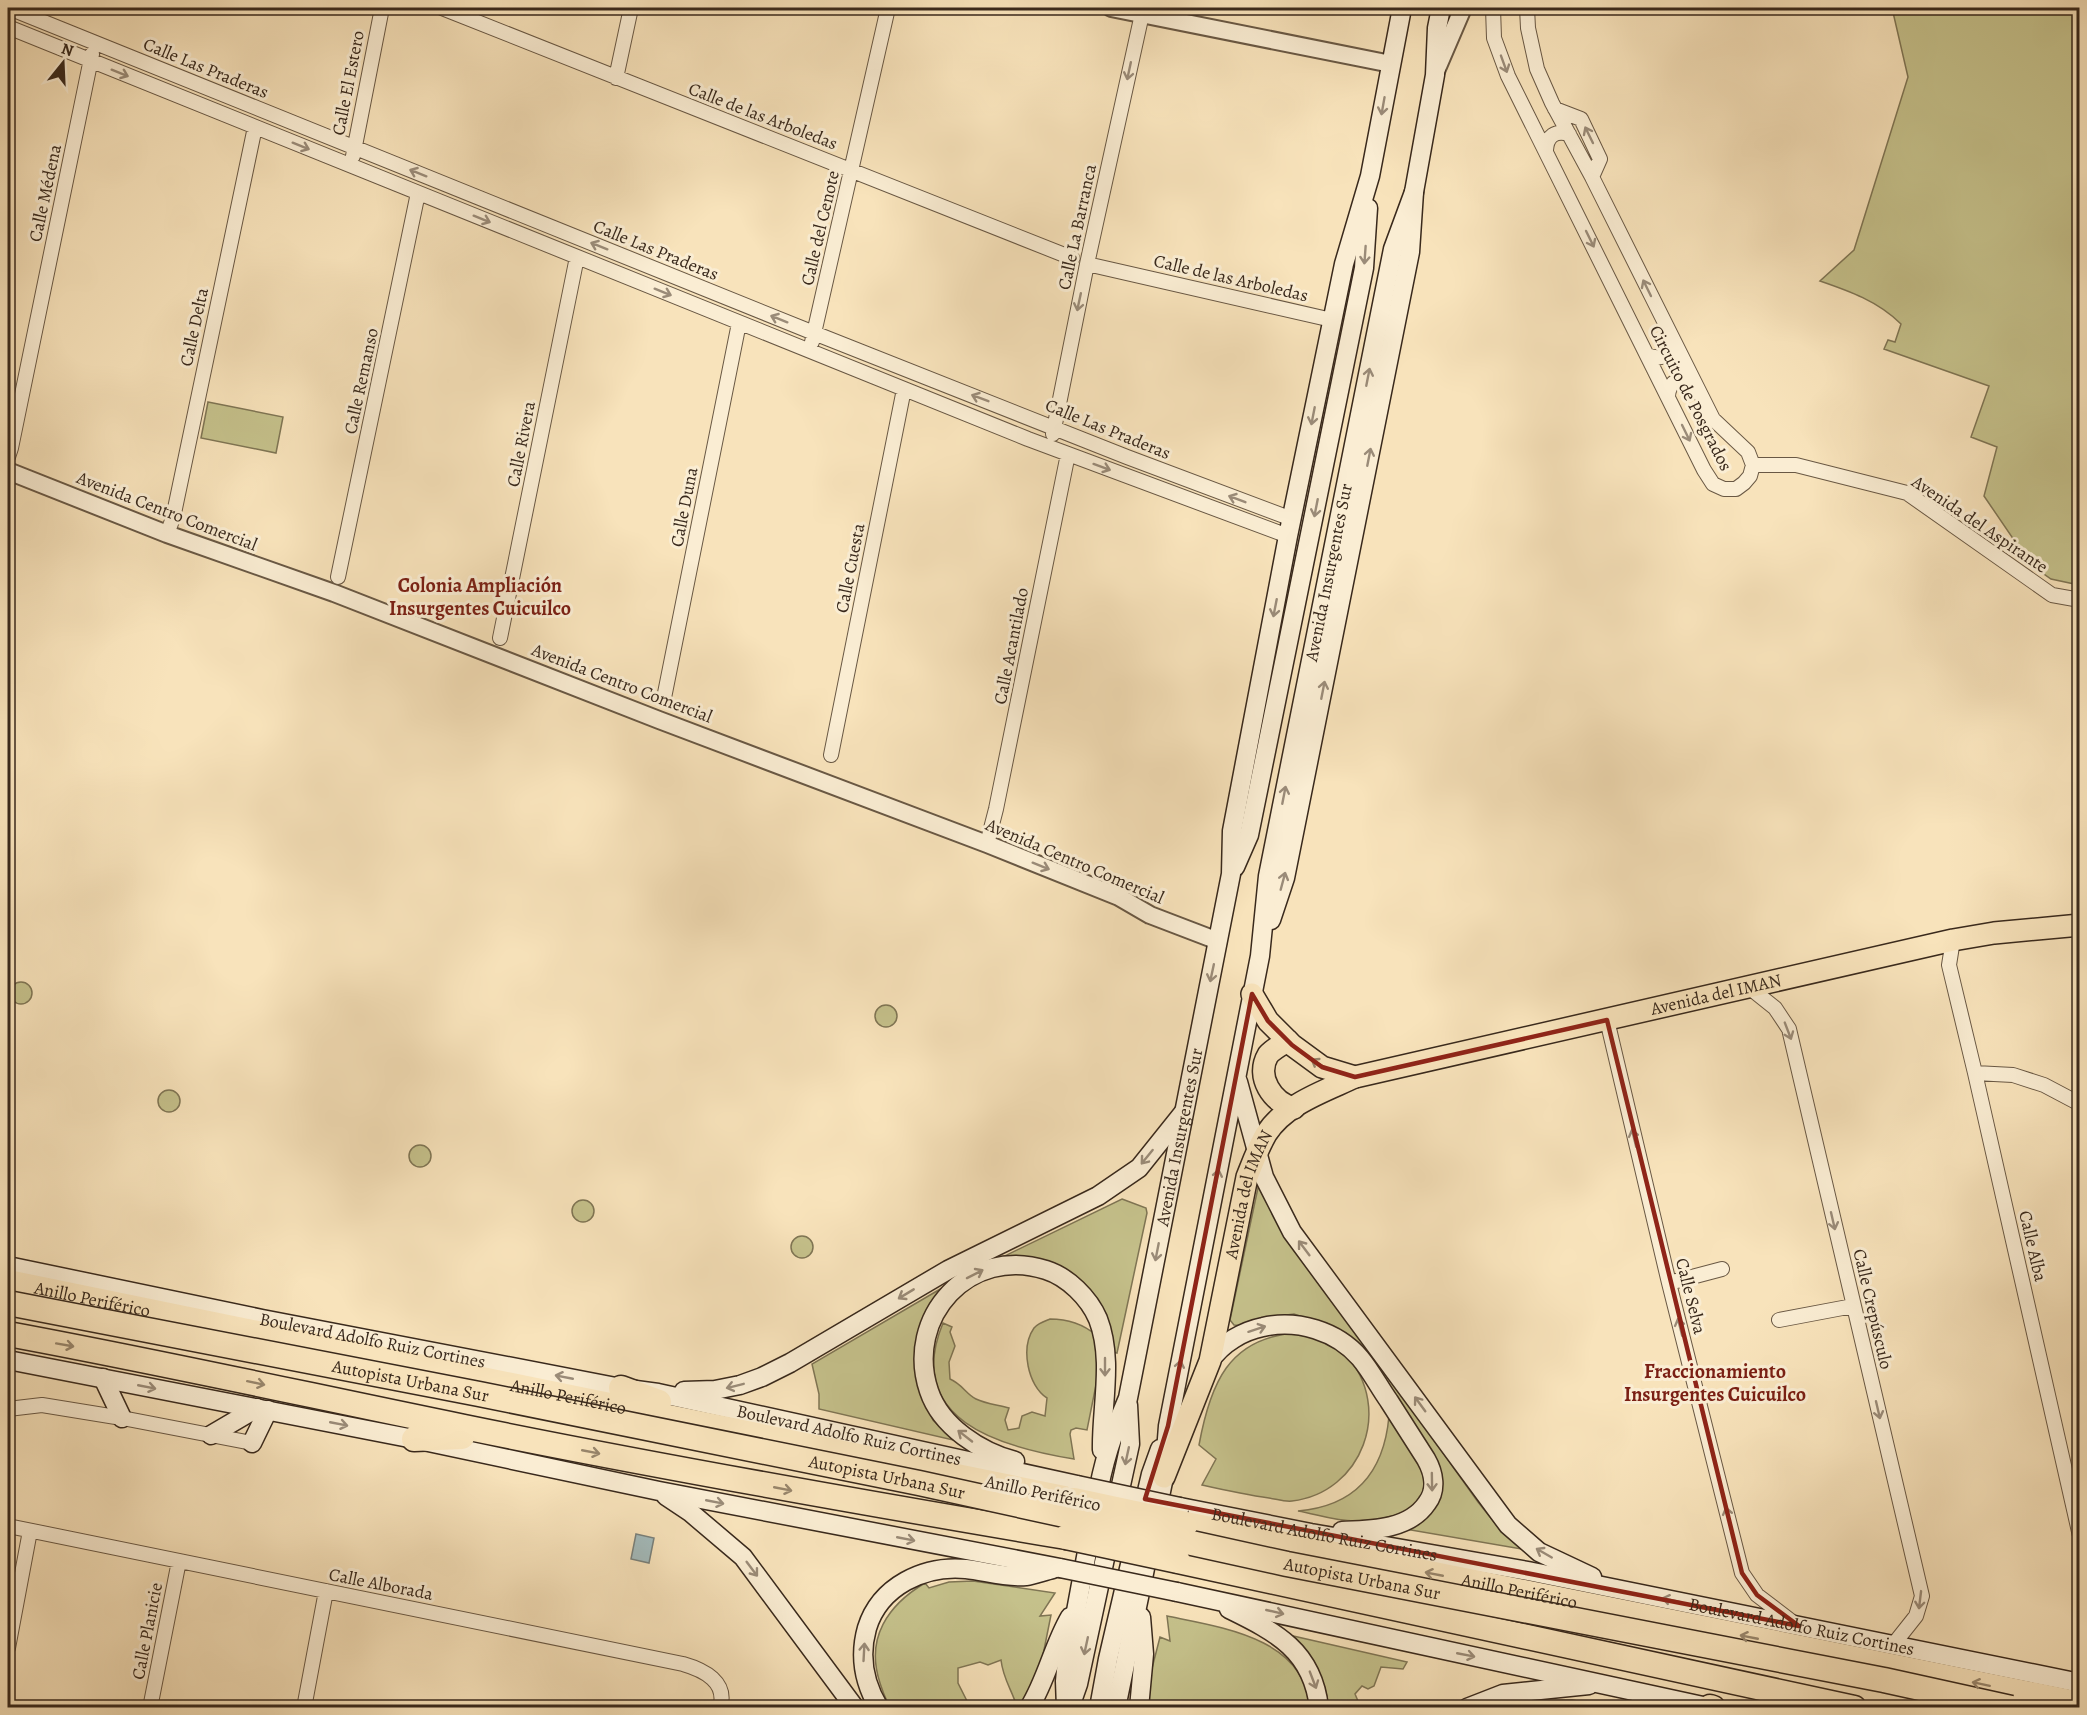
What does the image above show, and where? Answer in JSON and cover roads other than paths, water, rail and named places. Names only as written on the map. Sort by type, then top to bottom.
[{"type":"highway","points":[[8,1281],[262,1319]]},
{"type":"highway","name":"Anillo Periférico","points":[[8,1281],[861,1455],[1075,1489],[1183,1516],[2079,1704]]},
{"type":"highway","name":"Autopista Urbana Sur","points":[[8,1304],[467,1392],[919,1483],[1287,1564],[2012,1707]]},
{"type":"highway","name":"Autopista Urbana Sur","points":[[8,1315],[922,1495],[1295,1577],[1935,1707]]},
{"type":"highway","points":[[8,1334],[127,1356],[559,1446],[810,1494],[1066,1537],[1854,1707]]},
{"type":"highway","points":[[621,1388],[650,1400],[698,1414],[861,1455]]},
{"type":"highway","points":[[414,1438],[455,1436],[540,1448],[559,1446]]},
{"type":"main road","name":"Avenida Insurgentes Sur","points":[[1232,874],[1232,831],[1290,528],[1344,264],[1370,176],[1401,8]]},
{"type":"main road","name":"Avenida Insurgentes Sur","points":[[1116,1707],[1164,1477],[1168,1426],[1252,994],[1260,956],[1287,867],[1410,252],[1414,192],[1435,75],[1437,28],[1441,8]]},
{"type":"main road","name":"Avenida Insurgentes Sur","points":[[1068,1707],[1065,1681],[1067,1660],[1103,1465],[1110,1440],[1128,1398],[1232,874],[1249,835],[1365,268],[1370,176]]},
{"type":"main road","name":"Avenida del IMAN","points":[[1164,1477],[1210,1361],[1247,1177],[1256,1152],[1267,1132],[1294,1108],[1312,1096],[1355,1077],[1953,940],[1994,933],[2079,925]]},
{"type":"main road","name":"Avenida del IMAN","points":[[1252,994],[1268,1021],[1288,1041],[1322,1067],[1355,1077]]},
{"type":"main road","points":[[1288,1041],[1269,1055],[1265,1069],[1266,1081],[1275,1099],[1294,1108]]},
{"type":"main road","points":[[1236,1076],[1256,1152],[1268,1185],[1292,1232],[1508,1525],[1539,1552],[1615,1589]]},
{"type":"main road","points":[[658,1393],[716,1390],[740,1385],[790,1363],[942,1273],[1098,1196],[1139,1168],[1185,1112]]},
{"type":"main road","points":[[1075,1489],[1052,1470],[1001,1457],[979,1446],[957,1429],[933,1400],[927,1384],[924,1363],[926,1341],[939,1306],[959,1284],[987,1268],[1018,1265],[1051,1271],[1075,1288],[1086,1300],[1097,1317],[1101,1329],[1106,1363],[1102,1435],[1103,1465]]},
{"type":"main road","name":"Boulevard Adolfo Ruiz Cortines","points":[[8,1266],[262,1319],[621,1388],[658,1393],[1075,1489]]},
{"type":"main road","points":[[1210,1361],[1234,1338],[1258,1328],[1272,1325],[1295,1325],[1326,1333],[1345,1344],[1359,1357],[1426,1459],[1432,1473],[1433,1489],[1431,1498],[1413,1519],[1372,1529],[1311,1533]]},
{"type":"main road","points":[[8,1360],[414,1438],[659,1491],[1239,1604],[1448,1652],[1606,1683],[1712,1707]]},
{"type":"main road","points":[[8,1374],[50,1368]]},
{"type":"main road","points":[[104,1378],[122,1418]]},
{"type":"main road","name":"Avenida Insurgentes Sur","points":[[1068,1707],[1078,1684],[1130,1444],[1128,1398]]},
{"type":"main road","points":[[210,1435],[262,1409]]},
{"type":"main road","points":[[252,1443],[262,1409]]},
{"type":"main road","name":"Avenida Insurgentes Sur","points":[[1100,1707],[1108,1659],[1151,1474],[1168,1426]]},
{"type":"main road","points":[[659,1491],[690,1512],[743,1557],[855,1707]]},
{"type":"main road","name":"Boulevard Adolfo Ruiz Cortines","points":[[1183,1516],[1311,1533],[1615,1589],[2079,1683]]},
{"type":"main road","points":[[879,1707],[865,1676],[863,1647],[871,1617],[893,1589],[915,1576],[938,1570],[964,1569],[1024,1576],[1060,1568]]},
{"type":"main road","points":[[1202,1598],[1264,1628],[1296,1650],[1309,1669],[1320,1707]]},
{"type":"main road","points":[[1139,1707],[1144,1654],[1140,1600]]},
{"type":"main road","points":[[1029,1707],[1040,1688],[1060,1635],[1077,1606]]},
{"type":"main road","points":[[1467,1707],[1503,1694],[1606,1683]]},
{"type":"street","name":"Calle Las Praderas","points":[[9,8],[814,333],[1128,457],[1290,528]]},
{"type":"street","name":"Calle El Estero","points":[[350,166],[381,8]]},
{"type":"street","name":"Calle de las Arboledas","points":[[442,8],[1072,258]]},
{"type":"street","points":[[616,78],[631,8]]},
{"type":"street","name":"Calle del Cenote","points":[[810,351],[888,8]]},
{"type":"street","points":[[1111,8],[1391,64]]},
{"type":"street","points":[[1435,75],[1463,8]]},
{"type":"street","name":"Circuito de Posgrados","points":[[1493,8],[1494,38],[1508,76],[1647,355],[1713,484],[1724,489],[1736,489],[1750,476],[1753,465],[1748,452],[1713,418],[1592,177],[1555,109],[1537,69],[1528,28],[1527,8]]},
{"type":"street","name":"Calle La Barranca","points":[[1050,448],[1087,264],[1142,14]]},
{"type":"street","name":"Calle Las Praderas","points":[[8,27],[1050,448],[1290,528]]},
{"type":"street","name":"Calle Médena","points":[[8,457],[94,42]]},
{"type":"street","points":[[1519,96],[1535,106],[1544,102],[1547,92]]},
{"type":"street","points":[[1555,109],[1581,119],[1600,159],[1592,177]]},
{"type":"street","name":"Calle Delta","points":[[167,534],[173,518],[255,127]]},
{"type":"street","points":[[1545,150],[1546,141],[1552,134],[1560,132],[1569,134]]},
{"type":"street","name":"Calle Remanso","points":[[338,577],[418,193]]},
{"type":"street","name":"Calle Rivera","points":[[500,638],[577,257]]},
{"type":"street","name":"Calle de las Arboledas","points":[[1087,264],[1332,320]]},
{"type":"street","name":"Calle Duna","points":[[664,698],[739,323]]},
{"type":"street","points":[[1647,355],[1656,358],[1665,356],[1672,350],[1674,341]]},
{"type":"street","points":[[1668,396],[1670,387],[1676,380],[1685,378],[1694,381]]},
{"type":"street","name":"Calle Cuesta","points":[[831,754],[904,389]]},
{"type":"street","name":"Calle Acantilado","points":[[987,844],[1068,454]]},
{"type":"street","name":"Avenida del Aspirante","points":[[1753,465],[1796,465],[1907,493],[2052,595],[2079,600]]},
{"type":"street","name":"Avenida Centro Comercial","points":[[8,471],[167,534],[334,593],[659,720],[987,844],[1119,897],[1150,915],[1218,941]]},
{"type":"street","name":"Calle Alba","points":[[1953,940],[1949,965],[2079,1536]]},
{"type":"street","name":"Calle Alba","points":[[1931,945],[1949,965]]},
{"type":"street","name":"Calle Crepúsculo","points":[[1750,988],[1775,1008],[1789,1029],[1922,1596],[1916,1616],[1893,1645]]},
{"type":"street","name":"Calle Selva","points":[[1607,1020],[1669,1283],[1742,1573],[1765,1603],[1798,1626]]},
{"type":"street","points":[[1975,1073],[2013,1075],[2044,1085],[2079,1104]]},
{"type":"street","points":[[1669,1283],[1722,1269]]},
{"type":"street","points":[[1779,1320],[1853,1306]]},
{"type":"street","points":[[8,1409],[42,1405],[252,1443]]},
{"type":"street","name":"Calle Alborada","points":[[8,1526],[683,1664],[712,1677],[720,1688],[722,1702],[720,1707]]},
{"type":"street","points":[[8,1648],[30,1531]]},
{"type":"street","name":"Calle Planicie","points":[[150,1707],[179,1562]]},
{"type":"street","points":[[304,1707],[326,1591]]},
{"type":"water","points":[[636,1534],[654,1538],[649,1563],[631,1559]]},
{"type":"district","name":"Colonia Ampliación Insurgentes Cuicuilco","points":[[480,596]]},
{"type":"district","name":"Fraccionamiento Insurgentes Cuicuilco","points":[[1715,1382]]}]
